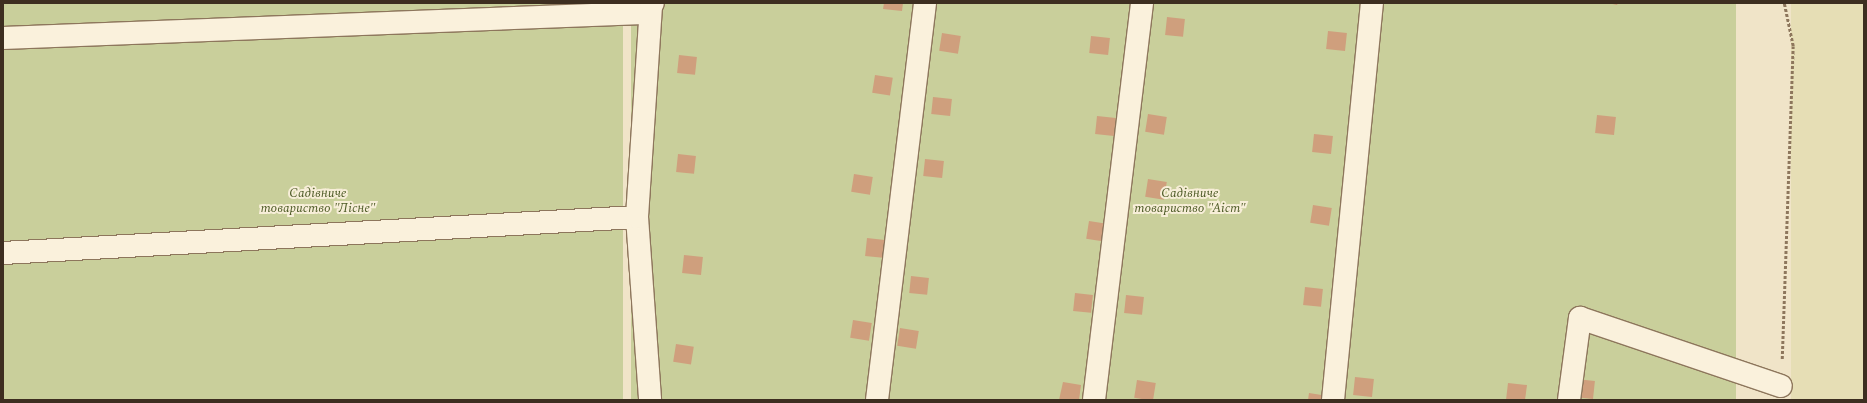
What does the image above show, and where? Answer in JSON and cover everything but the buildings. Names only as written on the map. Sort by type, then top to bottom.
[{"type":"street","points":[[877,400],[925,3]]},
{"type":"street","points":[[1094,400],[1142,3]]},
{"type":"street","points":[[1333,400],[1372,3]]},
{"type":"street","points":[[3,38],[541,10],[644,14],[652,5]]},
{"type":"street","points":[[650,400],[637,217],[652,5]]},
{"type":"street","points":[[3,253],[637,217]]},
{"type":"street","points":[[1569,400],[1580,318],[1781,386]]},
{"type":"path","points":[[1781,386],[1793,46],[1784,3]]},
{"type":"shaded area","points":[[1791,3],[1864,3],[1864,400],[1791,400]]},
{"type":"green space","name":"Садівниче товариство \"Лісне\"","points":[[3,3],[623,3],[623,400],[3,400]]},
{"type":"green space","name":"Садівниче товариство \"Аіст\"","points":[[631,3],[1736,3],[1736,400],[631,400]]}]
